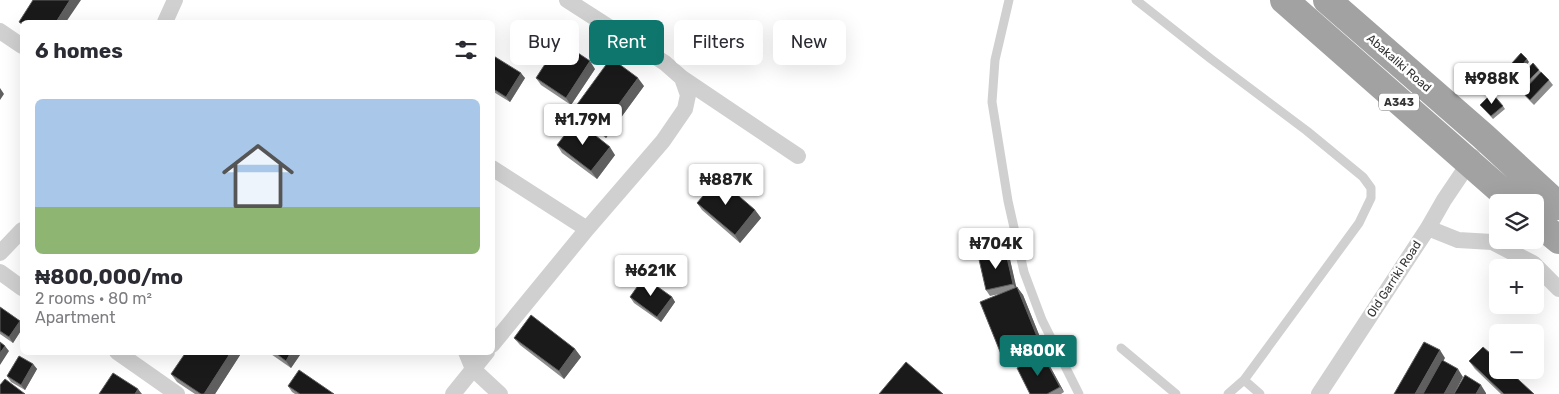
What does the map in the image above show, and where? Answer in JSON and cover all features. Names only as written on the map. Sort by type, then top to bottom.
[{"type":"highway","name":"A343","points":[[1284,0],[1505,194]]},
{"type":"highway","name":"Abakaliki Road","points":[[1327,0],[1483,136],[1559,206]]},
{"type":"highway","points":[[1544,228],[1559,240]]},
{"type":"street","points":[[166,20],[174,0]]},
{"type":"street","points":[[567,0],[665,62],[682,78],[798,156]]},
{"type":"street","points":[[0,31],[20,45]]},
{"type":"street","points":[[495,341],[587,229],[663,141],[685,110],[688,95],[682,78]]},
{"type":"street","name":"Old Garriki Road","points":[[1319,394],[1469,164],[1483,136]]},
{"type":"street","points":[[495,170],[587,229]]},
{"type":"street","points":[[1428,228],[1458,240],[1492,242],[1533,263],[1559,289]]},
{"type":"street","points":[[0,253],[20,232]]},
{"type":"street","points":[[0,272],[20,287]]},
{"type":"street","points":[[120,355],[177,394]]},
{"type":"street","points":[[467,355],[473,369],[500,394]]},
{"type":"street","points":[[453,394],[485,355]]},
{"type":"lane","points":[[1009,0],[994,60],[992,102],[1008,201],[1024,272],[1042,320],[1080,394]]},
{"type":"lane","points":[[1136,0],[1211,60],[1307,131],[1363,177],[1371,188],[1371,198],[1358,223],[1244,380],[1228,394]]},
{"type":"lane","points":[[1120,348],[1176,394]]},
{"type":"lane","points":[[1244,380],[1260,394]]},
{"type":"building","points":[[33,0],[70,0],[57,20],[20,20]]},
{"type":"building","points":[[1521,53],[1527,59],[1519,69],[1512,63]]},
{"type":"building","points":[[579,54],[589,60],[566,98],[536,78],[544,65],[579,65]]},
{"type":"building","points":[[495,57],[521,73],[506,97],[495,90]]},
{"type":"building","points":[[1533,63],[1539,70],[1528,81],[1522,75]]},
{"type":"building","points":[[606,65],[620,65],[638,78],[600,130],[573,110]]},
{"type":"building","points":[[1541,72],[1549,80],[1530,100],[1522,92]]},
{"type":"building","points":[[1492,93],[1503,106],[1491,116],[1480,105]]},
{"type":"building","points":[[576,120],[610,147],[591,171],[557,145]]},
{"type":"building","points":[[718,178],[755,210],[735,235],[697,203]]},
{"type":"building","points":[[1005,249],[1013,284],[986,290],[978,255]]},
{"type":"building","points":[[644,277],[672,297],[657,317],[630,297]]},
{"type":"building","points":[[1017,287],[1040,344],[1003,359],[980,302]]},
{"type":"building","points":[[0,307],[20,321],[9,337],[0,331]]},
{"type":"building","points":[[531,315],[575,349],[559,371],[514,338]]},
{"type":"building","points":[[0,342],[5,346],[0,353]]},
{"type":"building","points":[[1424,342],[1440,350],[1415,394],[1394,394]]},
{"type":"building","points":[[1483,347],[1489,352],[1489,379],[1518,379],[1534,394],[1504,394],[1469,361]]},
{"type":"building","points":[[1042,354],[1060,387],[1047,394],[1030,394],[1017,368]]},
{"type":"building","points":[[184,355],[229,355],[204,394],[201,394],[171,374]]},
{"type":"building","points":[[278,355],[289,355],[286,361]]},
{"type":"building","points":[[19,356],[33,364],[21,385],[7,376]]},
{"type":"building","points":[[1442,360],[1458,369],[1444,394],[1423,394]]},
{"type":"building","points":[[906,362],[943,394],[879,394]]},
{"type":"building","points":[[299,370],[334,394],[300,394],[288,386]]},
{"type":"building","points":[[113,373],[138,389],[135,394],[99,394]]},
{"type":"building","points":[[1465,375],[1481,385],[1476,394],[1454,394]]},
{"type":"building","points":[[5,379],[25,394],[0,394],[0,385]]}]
